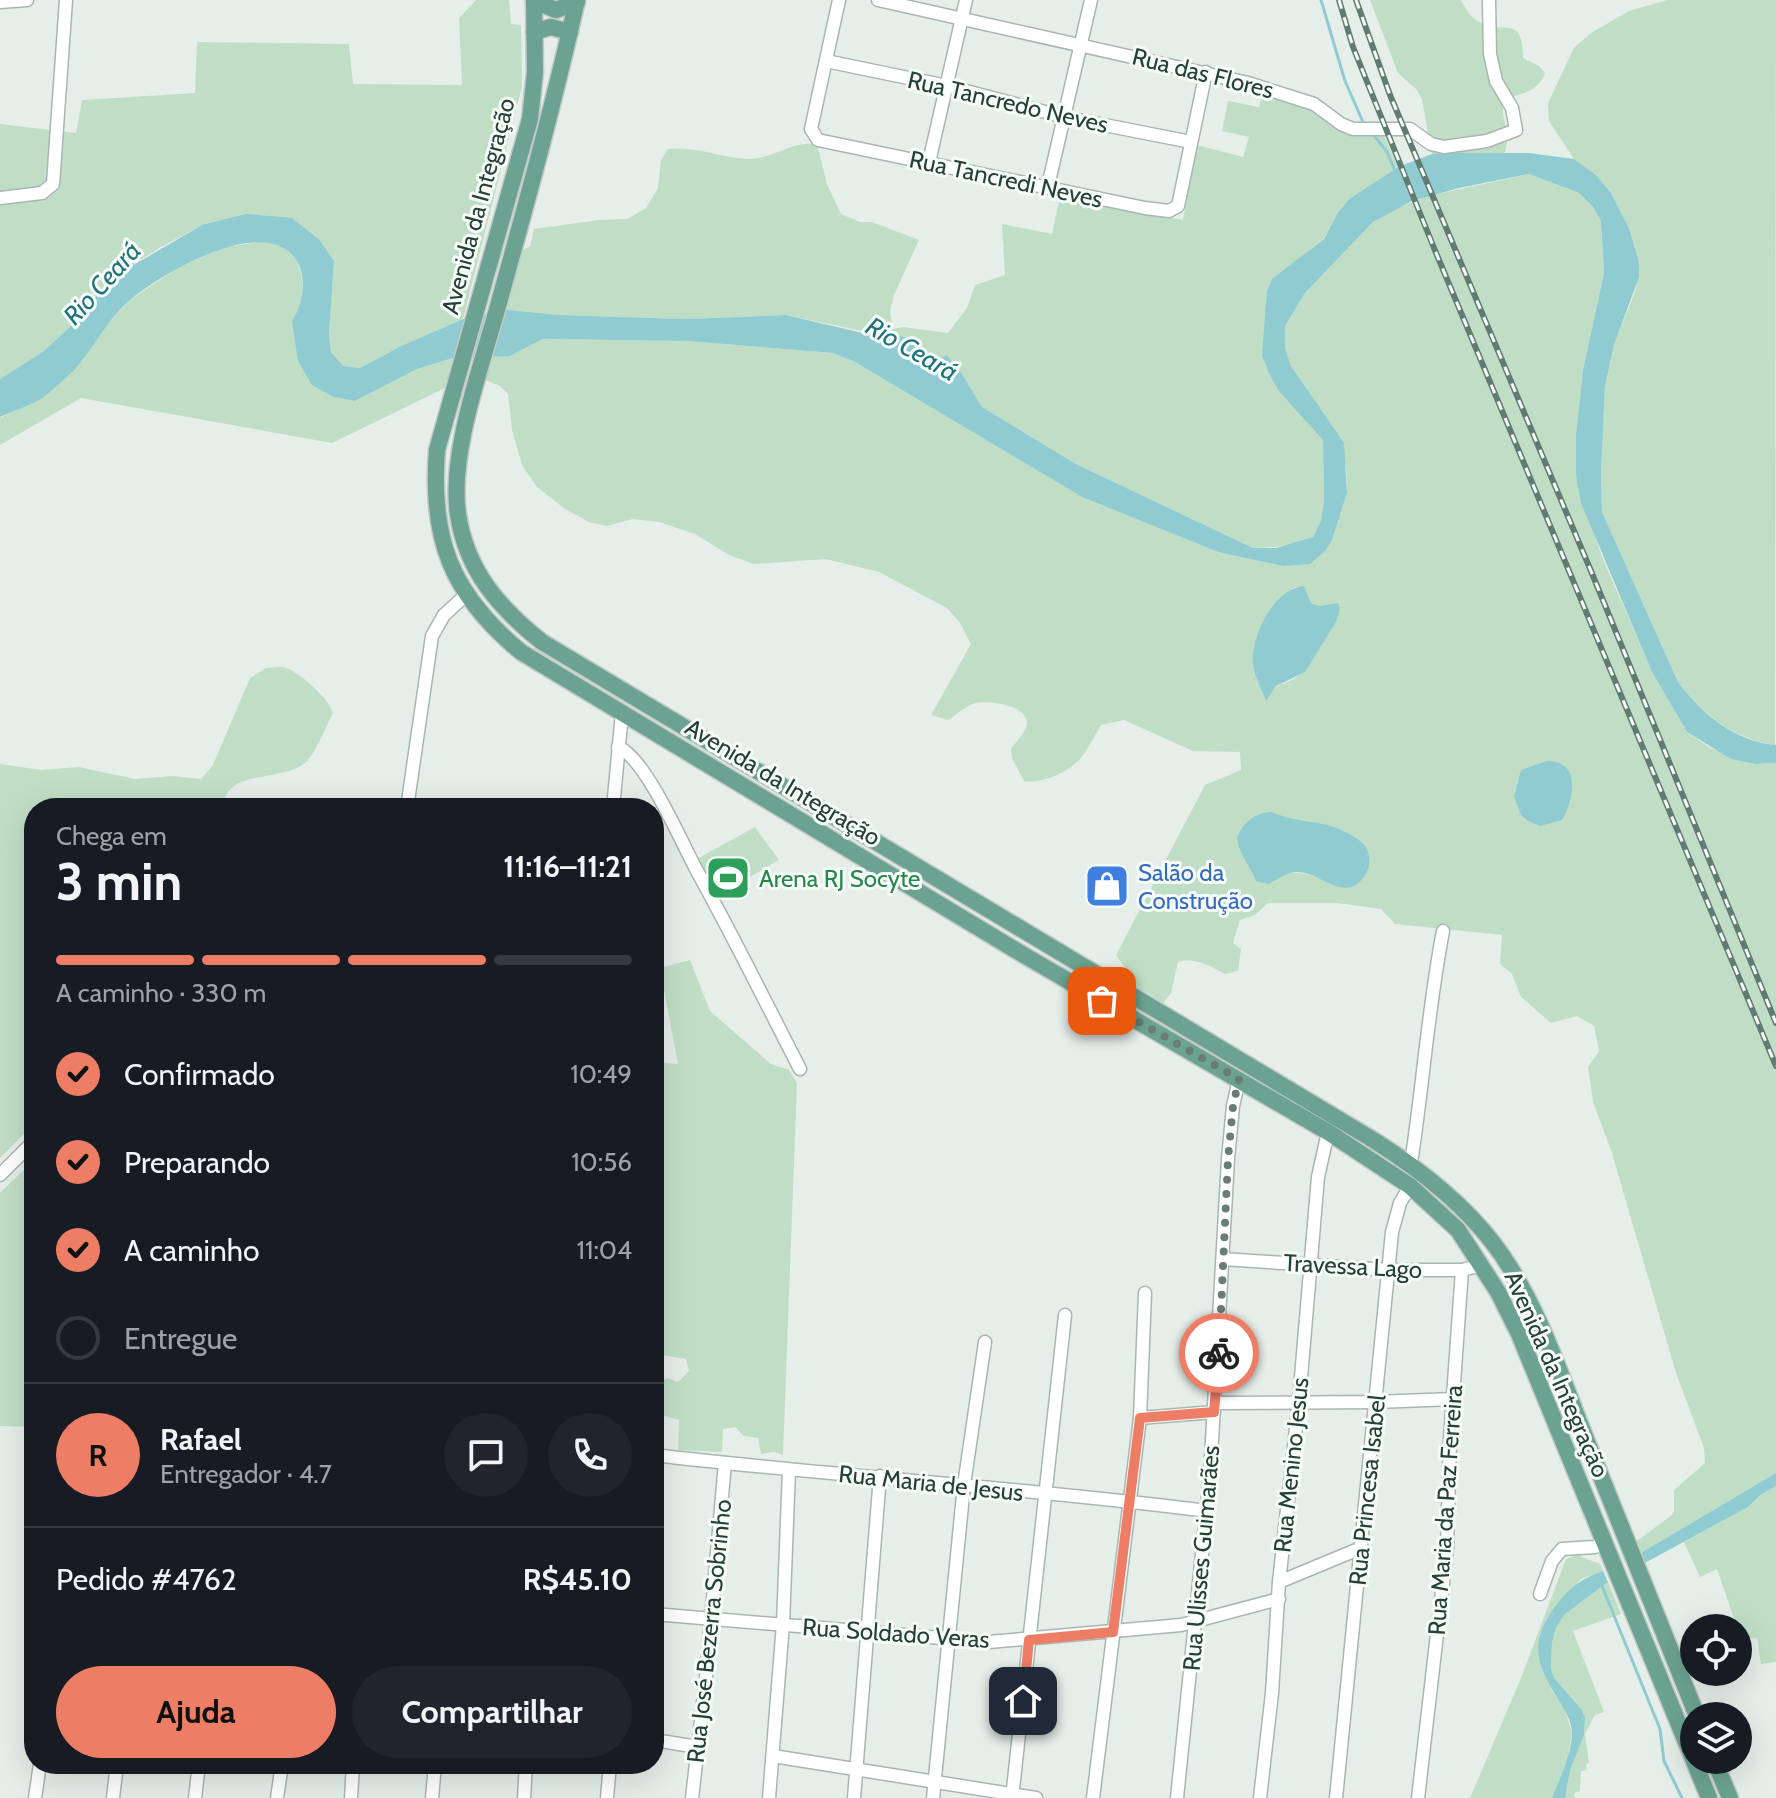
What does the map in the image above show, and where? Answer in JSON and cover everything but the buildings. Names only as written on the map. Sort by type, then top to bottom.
[{"type":"main road","points":[[534,1],[556,10],[577,1]]},
{"type":"main road","name":"Avenida da Integração","points":[[534,1],[535,72],[530,119],[437,450],[434,500],[444,547],[467,594],[496,632],[521,652],[1328,1132],[1410,1186],[1458,1230],[1482,1265],[1519,1334],[1709,1798]]},
{"type":"main road","name":"Avenida da Integração","points":[[577,1],[477,384],[458,471],[457,510],[466,547],[485,586],[512,619],[542,642],[1411,1163],[1468,1212],[1495,1244],[1520,1284],[1561,1376],[1691,1702]]},
{"type":"main road","points":[[534,32],[551,27],[570,32]]},
{"type":"main road","points":[[589,693],[598,676]]},
{"type":"main road","points":[[1129,1016],[1139,1000]]},
{"type":"main road","points":[[1154,1031],[1163,1015]]},
{"type":"main road","points":[[1720,1774],[1730,1798]]},
{"type":"street","points":[[0,2],[27,0]]},
{"type":"street","points":[[0,198],[42,193],[53,184],[66,0]]},
{"type":"street","points":[[826,61],[839,0]]},
{"type":"street","name":"Rua das Flores","points":[[878,0],[1206,72],[1305,100],[1321,107],[1346,127],[1410,129],[1431,144],[1444,147],[1487,141],[1516,130],[1512,108],[1496,81],[1490,54],[1489,0]]},
{"type":"street","points":[[929,162],[966,0]]},
{"type":"street","points":[[1048,186],[1091,0]]},
{"type":"street","name":"Rua Tancredo Neves","points":[[826,61],[947,86],[1064,117],[1191,142]]},
{"type":"street","name":"Rua Tancredi Neves","points":[[826,61],[811,129],[813,135],[826,143],[1160,211],[1174,210],[1180,199],[1191,142]]},
{"type":"street","points":[[1191,142],[1206,72]]},
{"type":"street","points":[[408,798],[432,636],[451,607],[467,594]]},
{"type":"street","points":[[614,798],[622,713]]},
{"type":"street","points":[[618,747],[634,759],[658,798]]},
{"type":"street","points":[[664,807],[800,1069]]},
{"type":"street","points":[[1411,1163],[1443,931]]},
{"type":"street","name":"Rua Ulisses Guimarães","points":[[1177,1798],[1207,1511],[1228,1159],[1239,1079]]},
{"type":"street","name":"Rua Menino Jesus","points":[[1260,1798],[1318,1177],[1328,1132]]},
{"type":"street","points":[[0,1175],[24,1151]]},
{"type":"street","name":"Rua Princesa Isabel","points":[[1336,1798],[1388,1270],[1396,1215],[1410,1186]]},
{"type":"street","name":"Travessa Lago","points":[[1223,1259],[1388,1270],[1462,1270],[1482,1265]]},
{"type":"street","name":"Rua Maria da Paz Ferreira","points":[[1418,1798],[1447,1548],[1462,1270]]},
{"type":"street","points":[[1093,1798],[1140,1418],[1145,1293]]},
{"type":"street","points":[[1012,1796],[1065,1315]]},
{"type":"street","points":[[933,1798],[964,1485],[985,1342]]},
{"type":"street","points":[[1140,1418],[1214,1407],[1299,1401],[1453,1399]]},
{"type":"street","name":"Rua Maria de Jesus","points":[[664,1456],[1207,1511]]},
{"type":"street","name":"Rua José Bezerra Sobrinho","points":[[692,1798],[725,1463]]},
{"type":"street","points":[[769,1798],[783,1624],[789,1470]]},
{"type":"street","points":[[854,1798],[880,1476]]},
{"type":"street","points":[[1540,1594],[1552,1561],[1562,1549],[1606,1544]]},
{"type":"street","points":[[1279,1582],[1361,1548]]},
{"type":"street","name":"Rua Soldado Veras","points":[[664,1615],[989,1642],[1181,1625],[1279,1599]]},
{"type":"street","points":[[664,1742],[698,1747]]},
{"type":"street","points":[[773,1756],[1036,1798]]},
{"type":"street","points":[[35,1798],[39,1774]]},
{"type":"street","points":[[113,1798],[116,1774]]},
{"type":"street","points":[[195,1798],[198,1774]]},
{"type":"street","points":[[277,1798],[281,1774]]},
{"type":"street","points":[[351,1798],[352,1774]]},
{"type":"street","points":[[432,1798],[434,1774]]},
{"type":"street","points":[[524,1798],[525,1774]]},
{"type":"street","points":[[607,1798],[609,1774]]},
{"type":"green space","points":[[476,0],[509,0],[511,24],[521,25],[522,86],[463,319],[360,368],[343,366],[331,352],[329,336],[334,261],[319,239],[292,218],[202,225],[120,273],[44,351],[0,379],[0,124],[76,133],[82,100],[195,93],[197,42],[349,44],[353,84],[462,85],[459,18]]},
{"type":"green space","points":[[1370,0],[1461,0],[1471,16],[1482,24],[1511,28],[1517,32],[1522,41],[1523,58],[1539,66],[1545,73],[1534,88],[1503,99],[1507,133],[1504,154],[1432,154],[1422,100],[1417,90],[1398,73]]},
{"type":"green space","points":[[1667,0],[1776,0],[1775,745],[1732,731],[1709,715],[1678,682],[1602,512],[1605,386],[1614,345],[1636,289],[1639,262],[1629,228],[1611,193],[1596,175],[1574,159],[1549,121],[1548,103],[1574,48],[1591,33],[1629,11]]},
{"type":"green space","points":[[1263,89],[1316,107],[1343,129],[1383,133],[1398,167],[1349,199],[1324,238],[1300,258],[1262,355],[1323,440],[1324,500],[1321,520],[1313,537],[1298,542],[1253,548],[1076,464],[982,407],[957,367],[946,356],[939,361],[928,358],[919,343],[786,315],[686,319],[507,310],[520,252],[530,246],[534,229],[627,219],[646,208],[658,188],[661,160],[668,149],[689,149],[749,159],[808,143],[817,144],[827,184],[841,214],[919,240],[894,295],[890,311],[893,329],[903,327],[948,333],[967,308],[975,285],[1005,275],[1002,224],[1052,234],[1060,196],[1183,220],[1197,145],[1243,157],[1249,137],[1222,131],[1228,101],[1259,107]]},
{"type":"green space","points":[[1529,174],[1579,193],[1593,207],[1601,221],[1604,273],[1583,370],[1576,434],[1576,475],[1600,552],[1652,672],[1687,732],[1710,748],[1756,764],[1776,763],[1776,1473],[1639,1554],[1634,1543],[1672,1515],[1674,1490],[1705,1463],[1704,1448],[1676,1373],[1611,1150],[1593,1102],[1588,1067],[1599,1051],[1594,1026],[1577,1016],[1551,1023],[1521,997],[1512,974],[1500,964],[1502,935],[1395,924],[1381,909],[1337,903],[1268,903],[1255,915],[1240,920],[1233,943],[1241,949],[1238,971],[1225,974],[1196,961],[1178,962],[1171,993],[1163,1003],[1126,980],[1126,969],[1116,955],[1205,785],[1241,770],[1240,752],[1193,751],[1124,720],[1101,725],[1084,754],[1070,768],[1047,779],[1024,781],[1012,758],[1011,749],[1026,728],[1024,714],[1009,706],[982,702],[969,706],[948,720],[931,715],[971,644],[960,623],[947,608],[879,572],[826,559],[754,564],[729,555],[695,534],[659,522],[633,519],[607,526],[589,522],[565,509],[537,487],[522,465],[512,430],[508,394],[500,386],[485,380],[492,356],[510,356],[543,339],[687,341],[833,353],[855,362],[1082,497],[1218,552],[1283,566],[1332,540],[1347,493],[1346,466],[1306,388],[1291,366],[1285,348],[1285,326],[1305,293],[1373,222],[1390,211],[1428,196]],"holes":[[[1295,587],[1304,587],[1311,603],[1320,606],[1336,622],[1306,668],[1296,678],[1274,689],[1266,700],[1253,665],[1280,598]],[[1272,812],[1289,820],[1336,827],[1342,887],[1298,873],[1289,873],[1273,882],[1256,880],[1251,868]]]},
{"type":"green space","points":[[258,242],[273,243],[286,249],[300,268],[302,294],[292,321],[312,385],[333,397],[355,401],[417,369],[453,358],[445,388],[332,443],[81,398],[0,445],[0,418],[46,396],[82,361],[107,324],[131,299],[178,268],[221,248]]},
{"type":"green space","points":[[284,667],[314,687],[330,707],[333,713],[305,763],[282,773],[243,781],[233,787],[225,798],[24,798],[24,1134],[0,1158],[0,764],[41,770],[79,767],[135,779],[173,776],[201,779],[213,765],[250,678],[266,668]]},
{"type":"green space","name":"Arena RJ Socyte","points":[[755,827],[779,860],[718,896],[697,859]]},
{"type":"green space","points":[[690,960],[710,1011],[771,1064],[789,1070],[797,1083],[783,1455],[774,1452],[761,1454],[758,1438],[744,1436],[735,1427],[723,1429],[722,1452],[678,1450],[679,1420],[664,1416],[664,1380],[678,1382],[689,1371],[686,1359],[664,1355],[664,1063],[678,1064],[664,989],[664,967]]},
{"type":"green space","points":[[24,1170],[24,1427],[0,1426],[0,1193]]},
{"type":"green space","points":[[1776,1486],[1776,1662],[1761,1664],[1757,1638],[1752,1638],[1752,1614],[1732,1614],[1717,1569],[1700,1577],[1684,1542],[1748,1507],[1758,1496]]},
{"type":"green space","points":[[1577,1555],[1600,1564],[1603,1571],[1581,1579],[1546,1620],[1551,1689],[1565,1710],[1572,1733],[1568,1756],[1552,1798],[1470,1798],[1521,1678],[1566,1559]]},
{"type":"green space","points":[[1608,1582],[1621,1614],[1573,1631],[1604,1712],[1595,1715],[1585,1734],[1589,1763],[1586,1764],[1587,1770],[1581,1771],[1580,1791],[1574,1793],[1575,1798],[1565,1798],[1570,1771],[1584,1735],[1585,1718],[1582,1710],[1554,1678],[1551,1669],[1552,1643],[1564,1615]]},
{"type":"water","name":"Rio Ceará","points":[[1529,153],[1574,159],[1596,175],[1611,193],[1629,228],[1639,262],[1639,277],[1614,345],[1605,386],[1602,512],[1678,682],[1720,724],[1746,738],[1776,745],[1776,763],[1756,764],[1731,759],[1687,732],[1652,672],[1581,503],[1576,475],[1576,434],[1583,370],[1604,273],[1601,221],[1579,193],[1529,174],[1412,201],[1373,222],[1305,293],[1285,326],[1285,348],[1291,366],[1344,443],[1347,493],[1332,540],[1310,564],[1283,566],[1218,552],[1082,497],[855,362],[833,353],[687,341],[543,339],[510,356],[453,358],[417,369],[355,401],[333,397],[312,385],[298,361],[292,321],[302,292],[298,263],[284,248],[264,242],[240,244],[215,252],[189,263],[145,289],[116,313],[80,363],[49,393],[32,404],[0,417],[0,379],[44,351],[120,273],[202,225],[246,214],[292,218],[319,239],[334,261],[329,336],[331,352],[343,366],[360,368],[463,319],[507,310],[686,319],[786,315],[880,337],[889,336],[893,330],[895,334],[919,343],[928,358],[939,361],[946,355],[957,366],[982,407],[1076,464],[1253,548],[1276,548],[1313,537],[1321,520],[1324,500],[1323,440],[1278,390],[1262,355],[1267,291],[1272,279],[1324,239],[1349,199],[1398,167],[1432,154]]},
{"type":"water","points":[[1304,586],[1311,603],[1320,606],[1338,603],[1340,609],[1336,622],[1305,672],[1276,686],[1266,701],[1253,665],[1255,641],[1274,604],[1293,589]]},
{"type":"water","points":[[1547,761],[1566,767],[1572,792],[1562,820],[1540,826],[1521,815],[1514,797],[1521,770]]},
{"type":"water","points":[[1272,812],[1329,825],[1362,842],[1369,861],[1367,872],[1359,882],[1342,888],[1296,872],[1269,884],[1256,881],[1237,838],[1250,819]]},
{"type":"water","points":[[1776,1473],[1776,1486],[1748,1507],[1643,1564],[1639,1554]]},
{"type":"water","points":[[1603,1571],[1608,1582],[1564,1615],[1552,1643],[1551,1669],[1554,1678],[1582,1710],[1585,1718],[1584,1735],[1570,1771],[1565,1798],[1552,1798],[1568,1757],[1572,1733],[1567,1714],[1542,1667],[1538,1645],[1540,1634],[1564,1595],[1581,1581]]},
{"type":"waterway","points":[[1321,0],[1345,81],[1363,122]]},
{"type":"waterway","points":[[1373,134],[1387,152],[1395,171]]},
{"type":"waterway","points":[[1602,1586],[1660,1729],[1664,1761],[1682,1798]]},
{"type":"railway","points":[[1339,0],[1353,47],[1434,248],[1776,1066]]},
{"type":"railway","points":[[1356,0],[1390,95],[1591,571],[1776,1023]]},
{"type":"way so far","points":[[1102,1001],[1239,1079],[1228,1159],[1219,1353]]},
{"type":"place","name":"Arena RJ Socyte","points":[[728,878]]},
{"type":"place","name":"Salão da Construção","points":[[1107,886]]},
{"type":"route","points":[[1023,1701],[1029,1640],[1113,1632],[1140,1418],[1214,1412],[1219,1353]]}]
